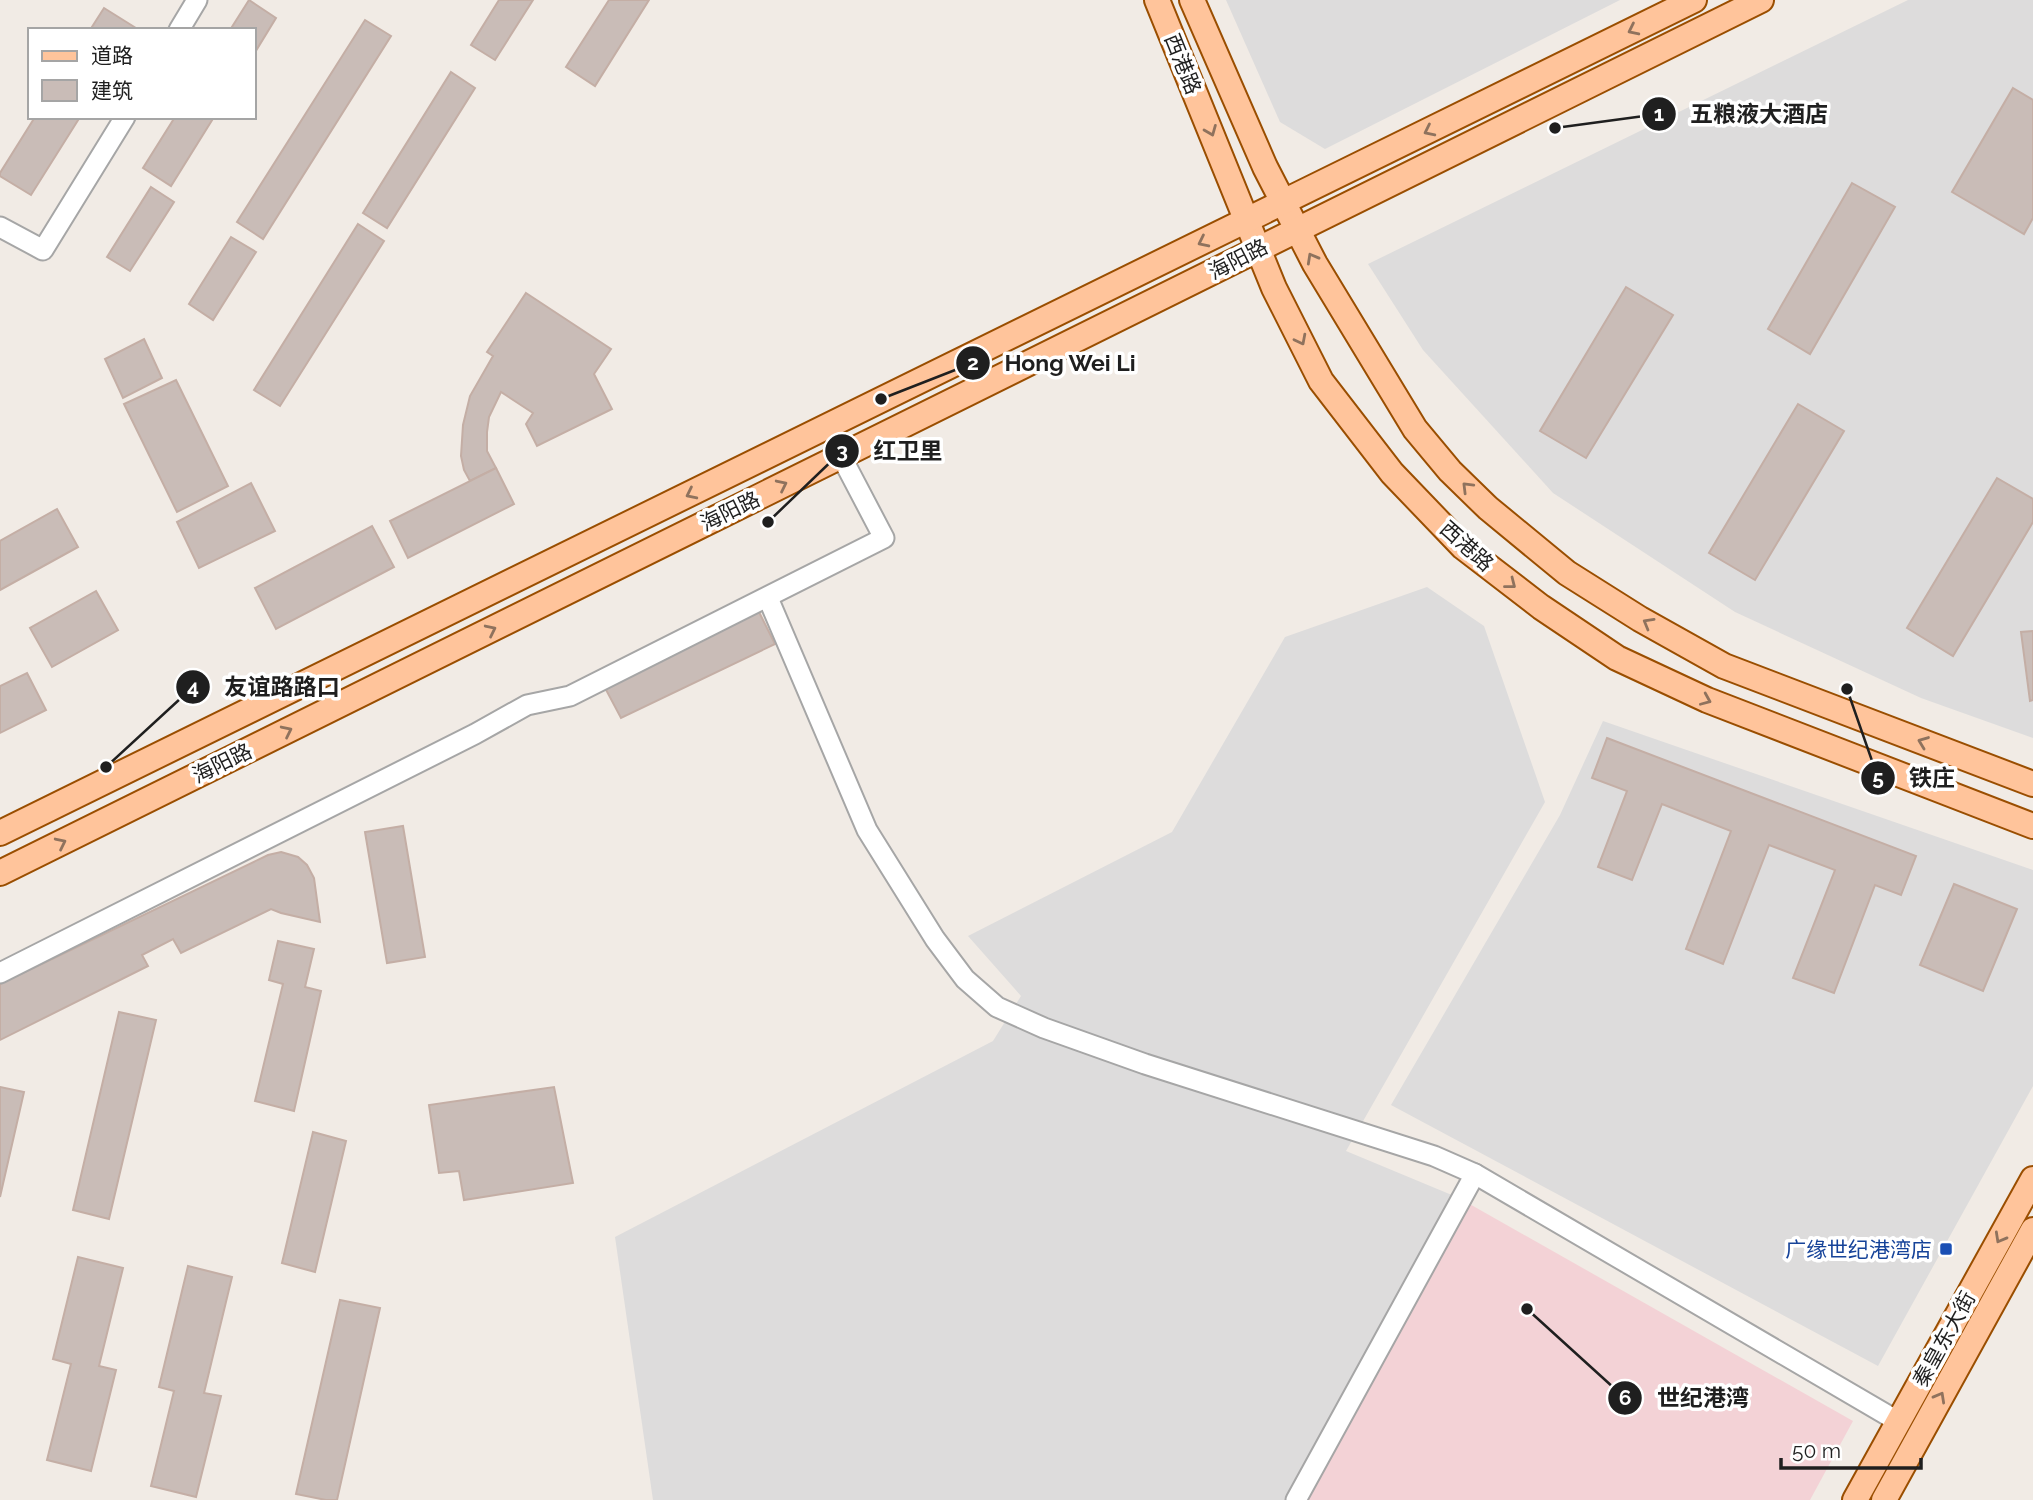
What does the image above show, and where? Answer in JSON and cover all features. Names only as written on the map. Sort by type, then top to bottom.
[{"type":"main road","name":"西港路","points":[[1157,0],[1274,288],[1321,381],[1392,473],[1463,547],[1541,607],[1617,658],[1707,700],[2033,826]]},
{"type":"main road","name":"西港路","points":[[1192,0],[1265,167],[1315,264],[1415,429],[1450,471],[1488,508],[1567,573],[1640,619],[1724,666],[2033,784]]},
{"type":"main road","name":"海阳路","points":[[0,834],[1694,0]]},
{"type":"main road","name":"海阳路","points":[[0,873],[1761,0]]},
{"type":"main road","name":"秦皇东大街","points":[[1855,1500],[2033,1179]]},
{"type":"main road","name":"秦皇东大街","points":[[1884,1500],[2033,1230]]},
{"type":"street","points":[[180,28],[197,0]]},
{"type":"street","points":[[0,226],[43,250],[124,119]]},
{"type":"street","points":[[0,973],[527,705],[570,696],[884,538],[841,456]]},
{"type":"street","points":[[768,598],[867,830],[935,939],[965,979],[998,1007],[1044,1028],[1120,1055],[1434,1156],[1475,1174],[1899,1422]]},
{"type":"street","points":[[1296,1500],[1475,1174]]},
{"type":"shaded area","points":[[1226,0],[1620,0],[1325,149],[1280,122]]},
{"type":"shaded area","points":[[1908,0],[2033,0],[2033,738],[1921,698],[1735,612],[1553,493],[1423,350],[1368,264]]},
{"type":"shaded area","points":[[1427,587],[1484,626],[1545,802],[1346,1151],[1459,1198],[1294,1500],[653,1500],[615,1237],[993,1041],[1021,996],[968,936],[1172,832],[1285,637]]},
{"type":"shaded area","points":[[1603,721],[2033,870],[2033,1086],[1878,1366],[1391,1105],[1560,815]]},
{"type":"shaded area","points":[[1459,1198],[1853,1421],[1810,1500],[1294,1500]]},
{"type":"building","points":[[249,0],[276,18],[256,51],[256,28],[231,28]]},
{"type":"building","points":[[499,0],[533,0],[495,60],[471,45]]},
{"type":"building","points":[[609,0],[649,0],[595,86],[566,67]]},
{"type":"building","points":[[104,8],[136,28],[91,28]]},
{"type":"building","points":[[365,20],[391,36],[263,239],[237,222]]},
{"type":"building","points":[[451,72],[475,88],[387,228],[363,213]]},
{"type":"building","points":[[2013,88],[2033,100],[2033,218],[2024,234],[1952,192]]},
{"type":"building","points":[[34,119],[79,119],[31,195],[0,176]]},
{"type":"building","points":[[174,119],[213,119],[171,186],[143,168]]},
{"type":"building","points":[[1852,183],[1895,207],[1810,354],[1768,329]]},
{"type":"building","points":[[151,187],[174,202],[130,271],[107,257]]},
{"type":"building","points":[[358,224],[384,241],[280,406],[254,390]]},
{"type":"building","points":[[231,237],[256,252],[213,320],[189,304]]},
{"type":"building","points":[[1626,287],[1673,315],[1586,458],[1540,431]]},
{"type":"building","points":[[526,293],[611,349],[594,374],[612,409],[537,446],[526,424],[533,413],[501,392],[489,417],[487,432],[487,451],[496,468],[470,481],[461,456],[463,425],[470,396],[493,356],[487,352]]},
{"type":"building","points":[[144,339],[162,378],[123,398],[105,359]]},
{"type":"building","points":[[176,380],[228,486],[177,512],[124,404]]},
{"type":"building","points":[[1798,404],[1844,431],[1755,580],[1709,553]]},
{"type":"building","points":[[496,468],[514,504],[408,558],[390,521]]},
{"type":"building","points":[[1997,478],[2033,499],[2033,522],[1953,656],[1907,628]]},
{"type":"building","points":[[251,483],[275,531],[199,568],[177,522]]},
{"type":"building","points":[[57,509],[78,547],[0,590],[0,541]]},
{"type":"building","points":[[372,526],[394,567],[276,629],[255,588]]},
{"type":"building","points":[[96,591],[118,630],[52,667],[30,628]]},
{"type":"building","points":[[757,608],[775,644],[621,718],[604,686]]},
{"type":"building","points":[[2033,631],[2033,700],[2030,701],[2021,632]]},
{"type":"building","points":[[27,673],[46,710],[0,733],[0,686]]},
{"type":"building","points":[[1607,738],[1916,856],[1901,895],[1875,885],[1834,993],[1793,978],[1835,870],[1769,845],[1723,964],[1686,949],[1731,831],[1662,804],[1632,880],[1598,867],[1627,791],[1592,778]]},
{"type":"building","points":[[403,826],[425,957],[387,963],[365,832]]},
{"type":"building","points":[[281,852],[298,857],[307,865],[314,878],[320,922],[271,909],[181,953],[173,939],[142,955],[148,966],[0,1040],[0,984],[268,855]]},
{"type":"building","points":[[1954,884],[2017,909],[1983,991],[1920,965]]},
{"type":"building","points":[[278,941],[314,949],[305,987],[321,991],[294,1111],[255,1101],[283,984],[269,980]]},
{"type":"building","points":[[119,1012],[156,1020],[109,1219],[73,1210]]},
{"type":"building","points":[[0,1087],[24,1092],[0,1197]]},
{"type":"building","points":[[554,1087],[573,1183],[464,1200],[459,1171],[439,1173],[429,1105]]},
{"type":"building","points":[[313,1132],[346,1141],[315,1272],[282,1263]]},
{"type":"building","points":[[78,1257],[123,1268],[99,1366],[116,1370],[91,1471],[47,1460],[71,1364],[53,1359]]},
{"type":"building","points":[[188,1266],[232,1277],[204,1393],[221,1396],[196,1497],[151,1486],[174,1391],[159,1387]]},
{"type":"building","points":[[340,1300],[380,1308],[337,1500],[326,1500],[296,1494]]},
{"type":"place","name":"五粮液大酒店","points":[[1555,128]]},
{"type":"place","name":"Hong Wei Li","points":[[881,399]]},
{"type":"place","name":"红卫里","points":[[768,522]]},
{"type":"place","name":"铁庄","points":[[1847,689]]},
{"type":"place","name":"友谊路路口","points":[[106,767]]},
{"type":"place","name":"广缘世纪港湾店","points":[[1946,1249]]},
{"type":"place","name":"世纪港湾","points":[[1527,1309]]}]
